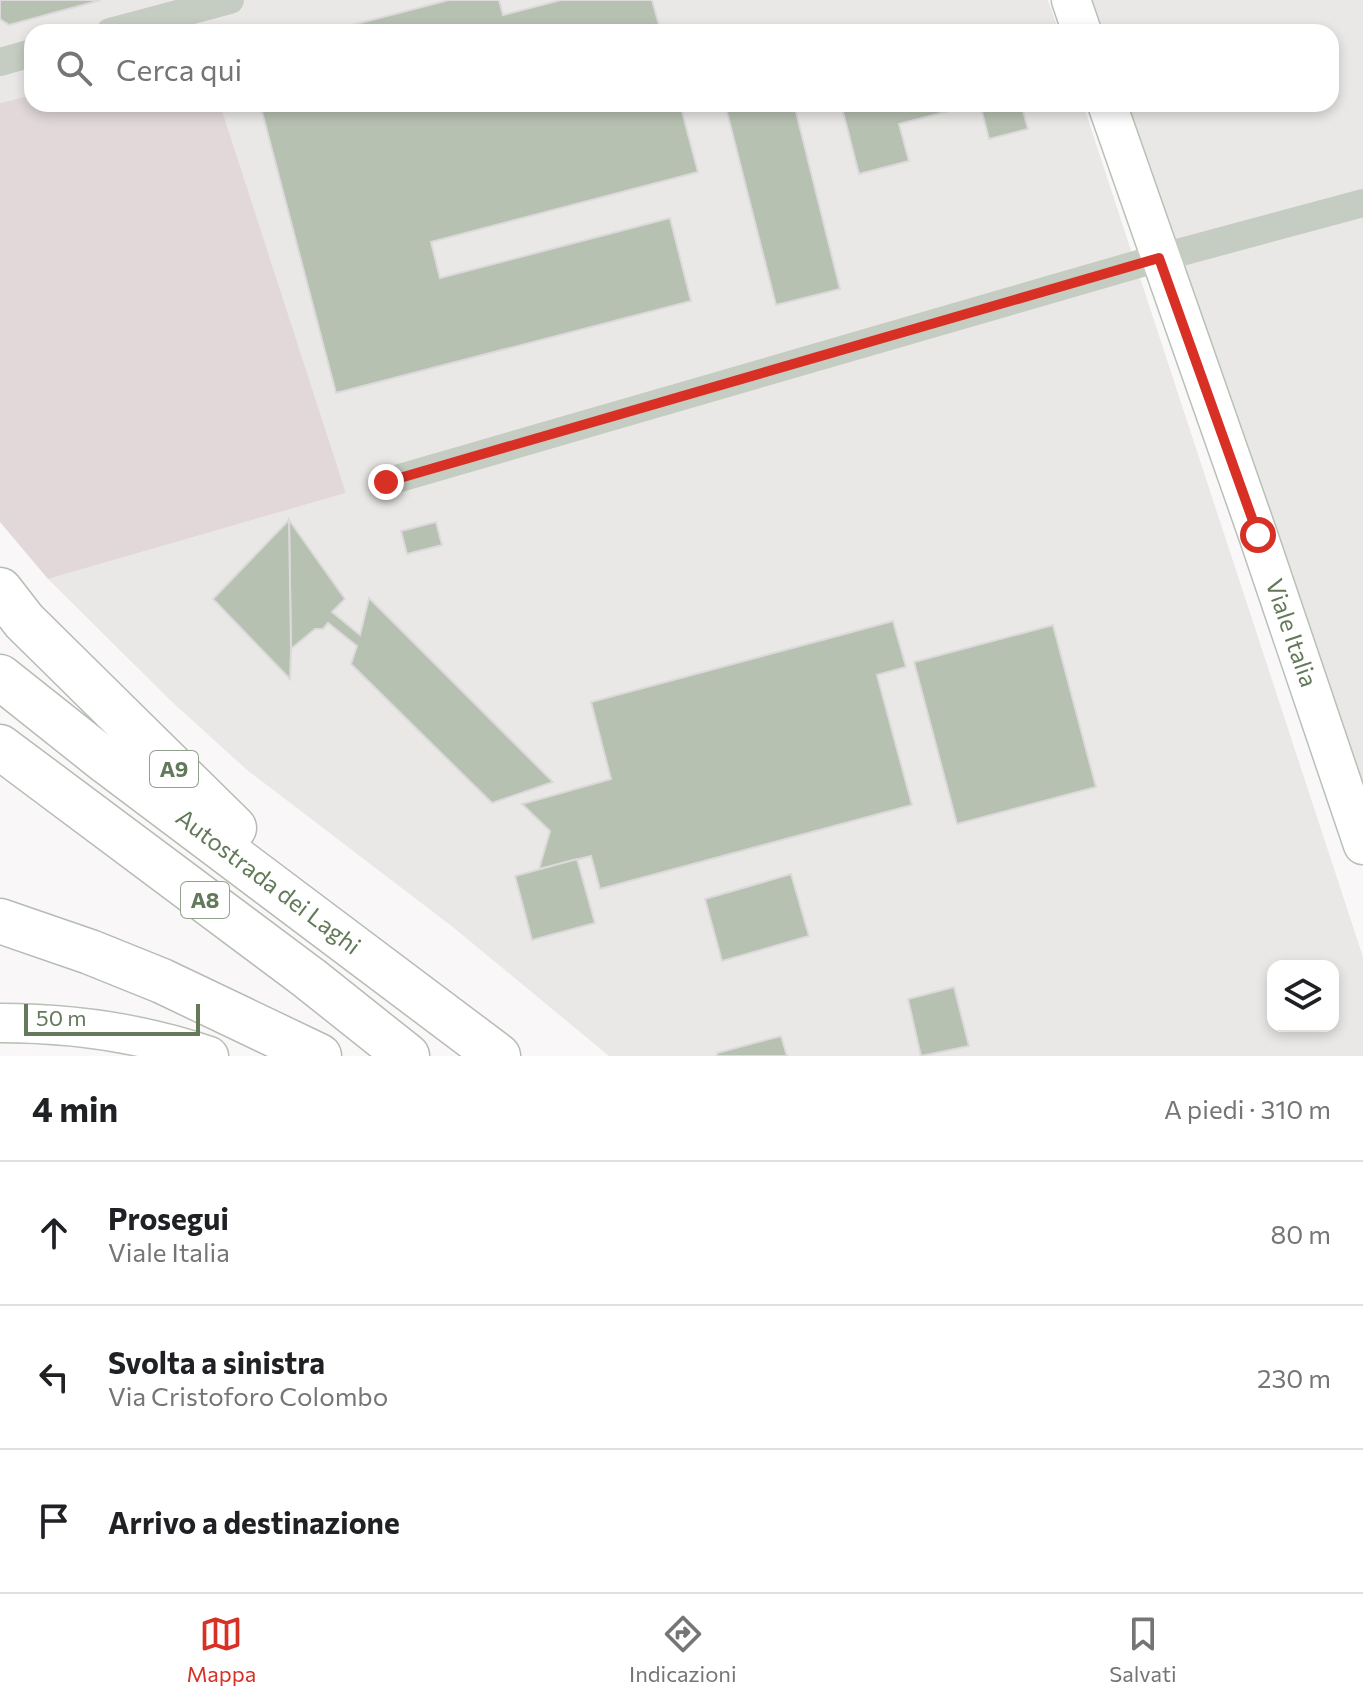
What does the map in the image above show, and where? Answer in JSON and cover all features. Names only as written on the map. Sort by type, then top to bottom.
[{"type":"highway","name":"A9","points":[[0,590],[24,621],[352,945]]},
{"type":"highway","name":"Autostrada dei Laghi","points":[[0,677],[107,762],[498,1056]]},
{"type":"highway","name":"A8","points":[[0,747],[309,978],[407,1056]]},
{"type":"highway","points":[[0,921],[162,981],[319,1056]]},
{"type":"street","points":[[140,24],[230,0]]},
{"type":"street","points":[[1071,0],[1079,24]]},
{"type":"street","points":[[0,62],[24,55]]},
{"type":"street","name":"Viale Italia","points":[[1110,112],[1363,845]]},
{"type":"street","points":[[386,482],[1159,258],[1363,203]]},
{"type":"street","points":[[0,1023],[58,1023],[179,1046],[209,1056]]},
{"type":"shaded area","points":[[0,0],[1048,0],[1056,24],[24,24],[24,97],[0,103]]},
{"type":"shaded area","points":[[1082,0],[1363,0],[1363,825],[1120,112],[1339,112],[1339,24],[1090,24]]},
{"type":"shaded area","points":[[24,97],[24,112],[223,112],[346,493],[48,579],[0,522],[0,103]]},
{"type":"shaded area","points":[[223,112],[1086,112],[1363,957],[1363,1056],[609,1056],[454,928],[247,770],[171,701],[48,579],[346,493]]},
{"type":"building","points":[[0,0],[101,0],[9,25],[0,19]]},
{"type":"building","points":[[449,0],[499,0],[503,15],[561,0],[652,0],[659,24],[356,24]]},
{"type":"building","points":[[262,112],[682,112],[698,172],[431,242],[440,278],[670,218],[691,301],[336,393]]},
{"type":"building","points":[[727,112],[796,112],[840,289],[776,305]]},
{"type":"building","points":[[843,112],[945,112],[899,124],[909,161],[859,174]]},
{"type":"building","points":[[982,112],[1023,112],[1028,129],[989,139]]},
{"type":"building","points":[[289,520],[345,599],[332,612],[360,635],[369,598],[553,782],[492,803],[351,664],[357,646],[328,623],[323,629],[315,629],[291,649]]},
{"type":"building","points":[[289,520],[291,649],[290,679],[213,599]]},
{"type":"building","points":[[436,522],[442,545],[407,554],[401,531]]},
{"type":"building","points":[[893,621],[906,667],[877,675],[912,805],[600,889],[591,856],[539,869],[550,831],[522,804],[611,779],[591,702]]},
{"type":"building","points":[[1053,625],[1096,787],[957,824],[914,662]]},
{"type":"building","points":[[577,859],[595,923],[532,940],[515,876]]},
{"type":"building","points":[[791,874],[809,936],[722,961],[705,899]]},
{"type":"building","points":[[954,987],[969,1046],[921,1056],[908,999]]},
{"type":"building","points":[[781,1036],[787,1056],[717,1056],[717,1053]]},
{"type":"route","points":[[386,482],[1159,258],[1258,535]]}]
